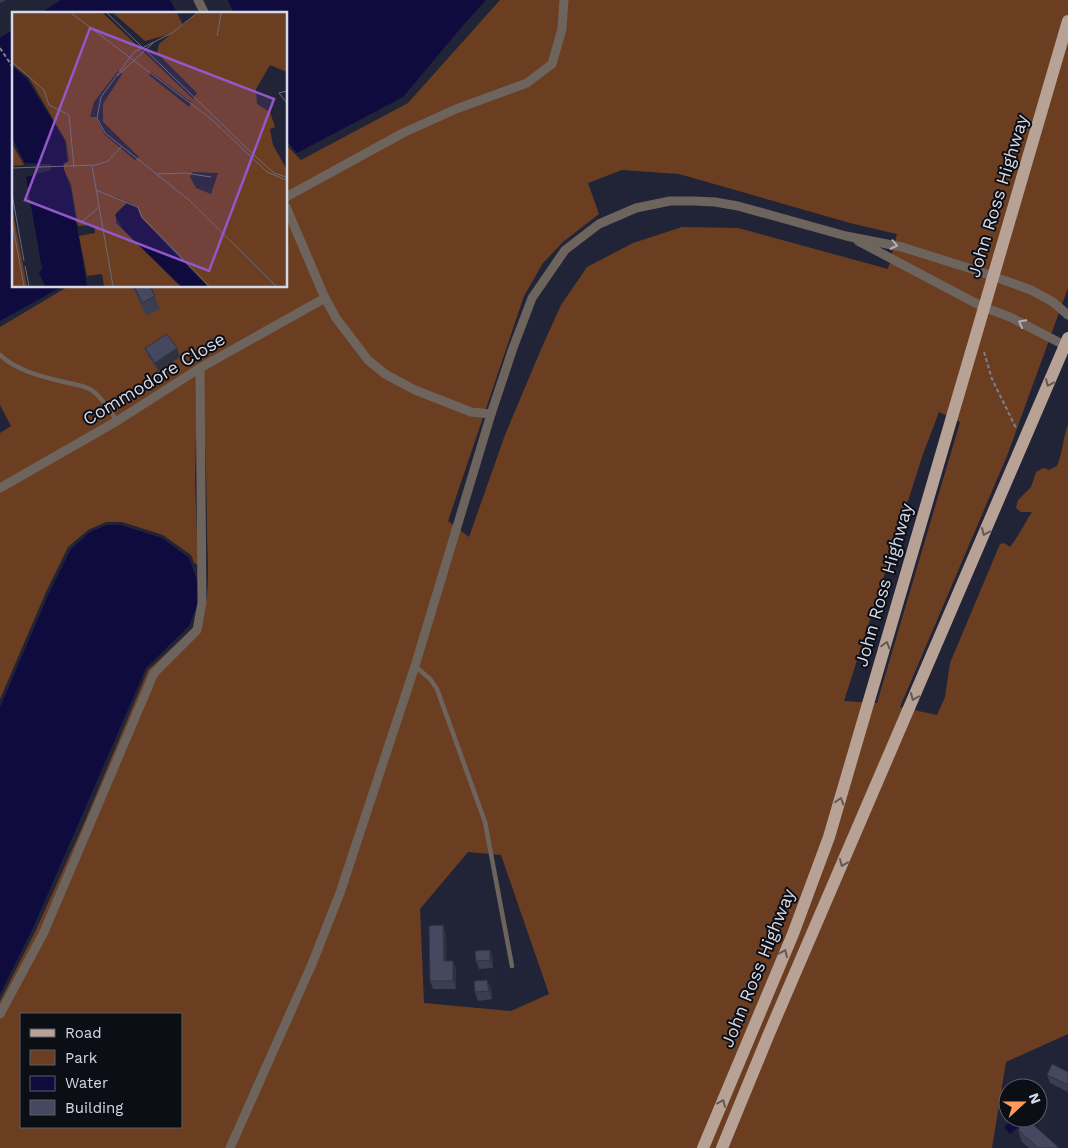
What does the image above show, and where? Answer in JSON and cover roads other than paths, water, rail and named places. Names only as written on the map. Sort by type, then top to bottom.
[{"type":"main road","name":"John Ross Highway","points":[[703,1148],[792,934],[829,837],[1068,21]]},
{"type":"main road","name":"John Ross Highway","points":[[722,1148],[772,1027],[1067,344]]},
{"type":"street","points":[[198,0],[204,12]]},
{"type":"street","points":[[288,196],[403,133],[456,109],[528,83],[552,64],[562,29],[564,0]]},
{"type":"street","points":[[230,1148],[312,964],[340,893],[415,666],[491,414],[532,298],[565,250],[599,224],[636,208],[670,201],[693,200],[738,206],[846,236],[902,247],[1031,290],[1053,302],[1068,315]]},
{"type":"street","points":[[288,212],[325,298],[336,318],[368,360],[385,374],[415,390],[471,412],[491,414]]},
{"type":"street","points":[[846,236],[983,306],[1067,344]]},
{"type":"street","name":"Commodore Close","points":[[0,488],[117,421],[200,368],[325,298]]},
{"type":"street","points":[[0,1014],[44,932],[154,673],[197,630],[202,603],[200,368]]},
{"type":"lane","points":[[0,355],[15,367],[59,381],[82,385],[93,391],[117,421]]},
{"type":"lane","points":[[415,666],[430,679],[437,689],[485,822],[512,966]]},
{"type":"water","points":[[61,0],[170,0],[177,12],[42,12]]},
{"type":"water","points":[[228,0],[486,0],[403,97],[297,153],[288,142],[288,12],[233,12]]},
{"type":"water","points":[[12,30],[12,288],[59,288],[0,321],[0,38]]},
{"type":"water","points":[[107,525],[121,525],[162,538],[189,558],[197,580],[199,601],[189,626],[146,668],[33,928],[0,994],[0,707],[49,593],[71,549],[90,532]]},
{"type":"water","points":[[1005,1128],[1017,1128],[1010,1134]]}]
